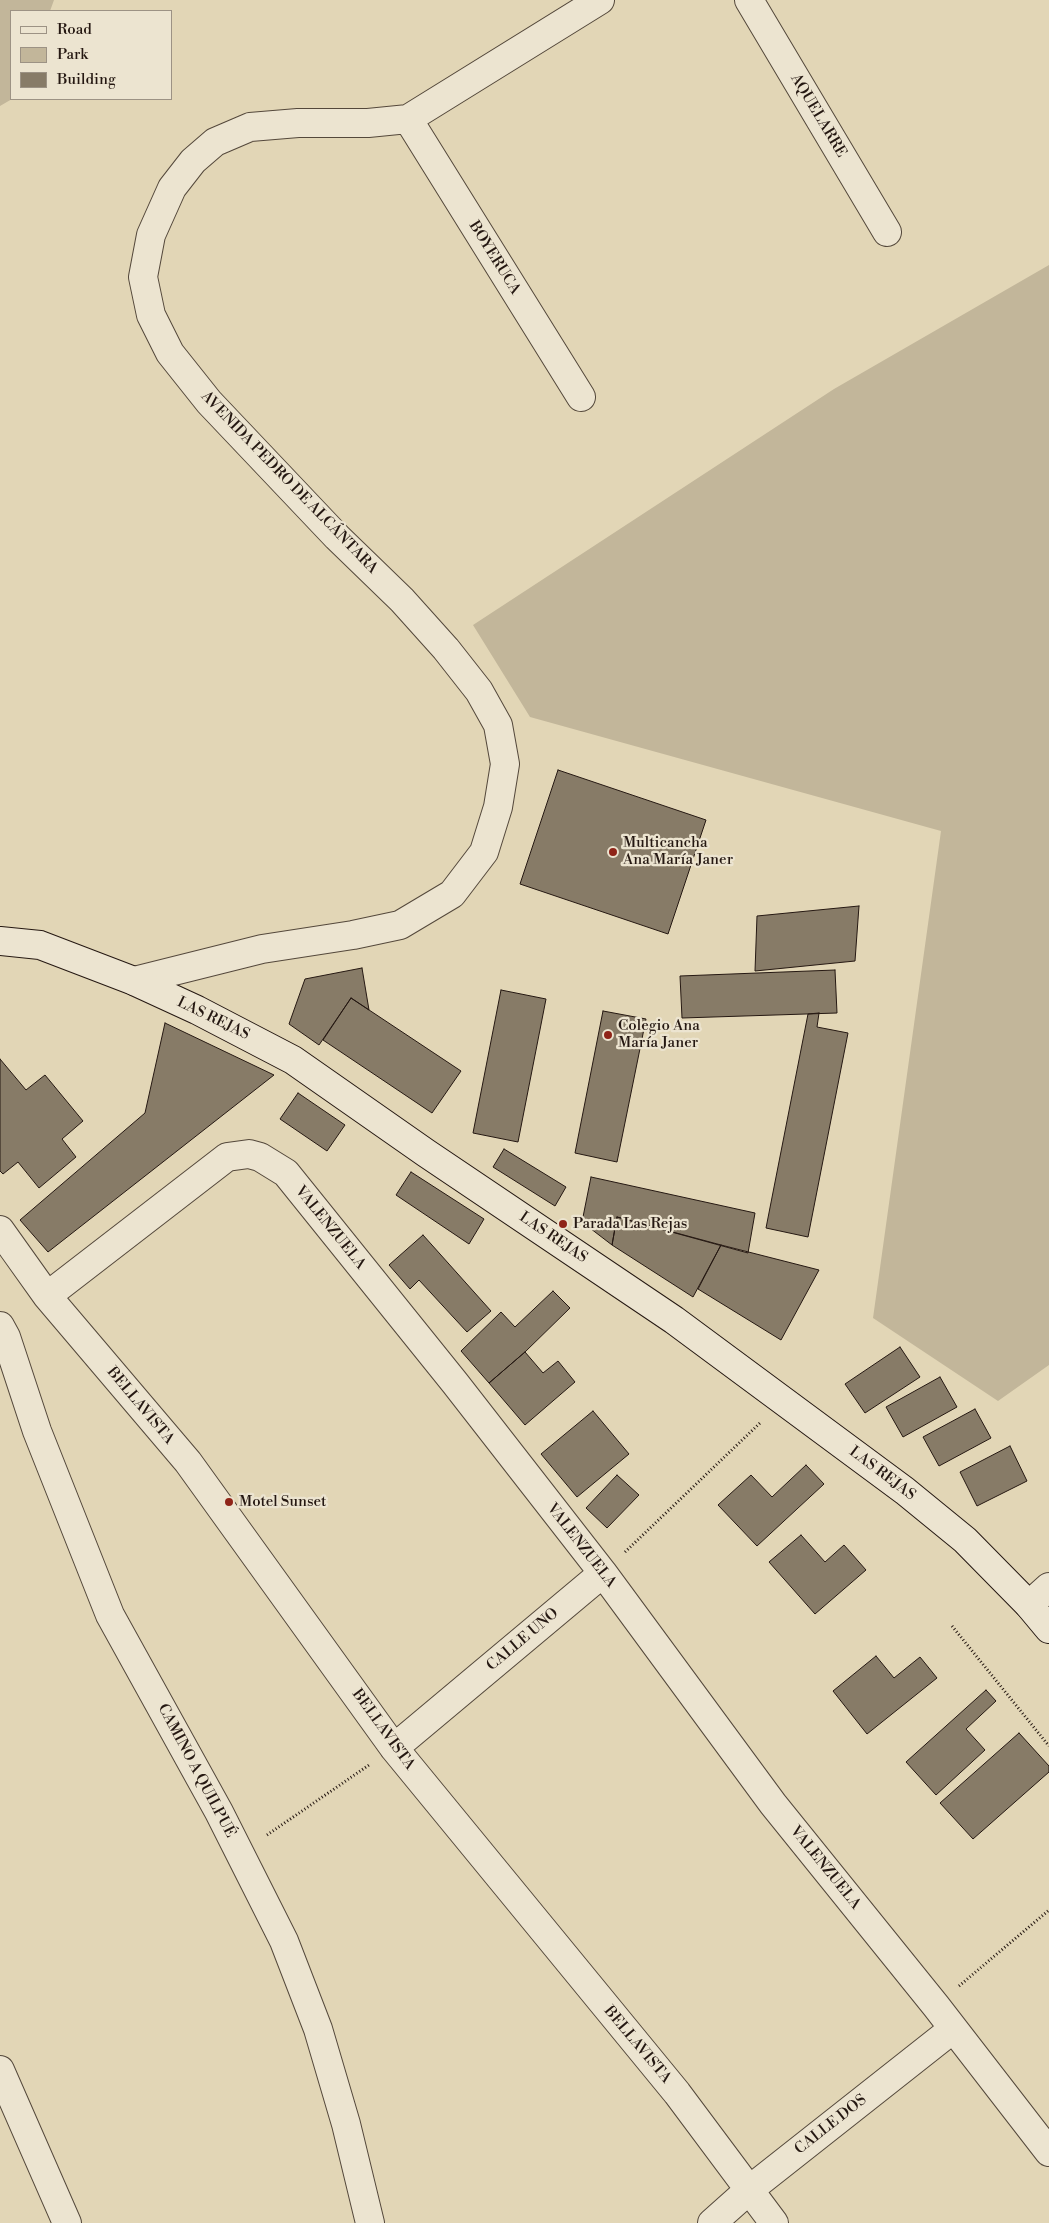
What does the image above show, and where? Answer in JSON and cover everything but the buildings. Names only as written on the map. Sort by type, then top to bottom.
[{"type":"street","name":"AVENIDA PEDRO DE ALCÁNTARA","points":[[134,981],[262,949],[352,936],[400,925],[452,894],[484,852],[498,807],[505,764],[498,725],[479,691],[446,649],[402,600],[337,537],[209,402],[170,353],[151,315],[143,277],[151,235],[172,188],[193,161],[215,142],[250,127],[298,123],[368,123],[408,119],[600,0]]},
{"type":"street","name":"AQUELARRE","points":[[749,0],[887,232]]},
{"type":"street","name":"BOYERUCA","points":[[408,119],[581,397]]},
{"type":"street","name":"LAS REJAS","points":[[0,941],[40,945],[134,981],[197,1010],[293,1060],[426,1154],[674,1320],[784,1400],[906,1492],[965,1540],[1029,1605],[1049,1629]]},
{"type":"street","name":"VALENZUELA","points":[[47,1296],[227,1157],[249,1154],[265,1159],[286,1173],[455,1382],[603,1573],[774,1804],[936,2006],[1049,2152]]},
{"type":"street","name":"BELLAVISTA","points":[[0,1230],[47,1296],[188,1462],[394,1748],[677,2093],[774,2223]]},
{"type":"street","name":"CAMINO A QUILPUÉ","points":[[0,1326],[6,1337],[37,1431],[110,1615],[240,1854],[284,1941],[318,2029],[346,2124],[370,2223]]},
{"type":"street","name":"CALLE UNO","points":[[394,1748],[603,1573]]},
{"type":"street","points":[[1029,1605],[1049,1587]]},
{"type":"street","name":"CALLE DOS","points":[[712,2223],[749,2190],[953,2029]]},
{"type":"street","points":[[0,2070],[66,2223]]},
{"type":"path","points":[[603,1573],[784,1400]]},
{"type":"path","points":[[952,1626],[1049,1746]]},
{"type":"path","points":[[240,1854],[394,1748]]},
{"type":"path","points":[[936,2006],[1049,1910]]},
{"type":"green space","points":[[0,0],[54,0],[50,10],[10,10],[10,100],[0,106]]},
{"type":"green space","points":[[1049,265],[1049,1365],[998,1401],[873,1318],[941,831],[530,717],[473,625],[834,389]]},
{"type":"place","name":"Multicancha Ana María Janer","points":[[613,852]]},
{"type":"place","name":"Colegio Ana María Janer","points":[[608,1035]]},
{"type":"place","name":"Parada Las Rejas","points":[[563,1224]]},
{"type":"place","name":"Motel Sunset","points":[[229,1502]]}]
